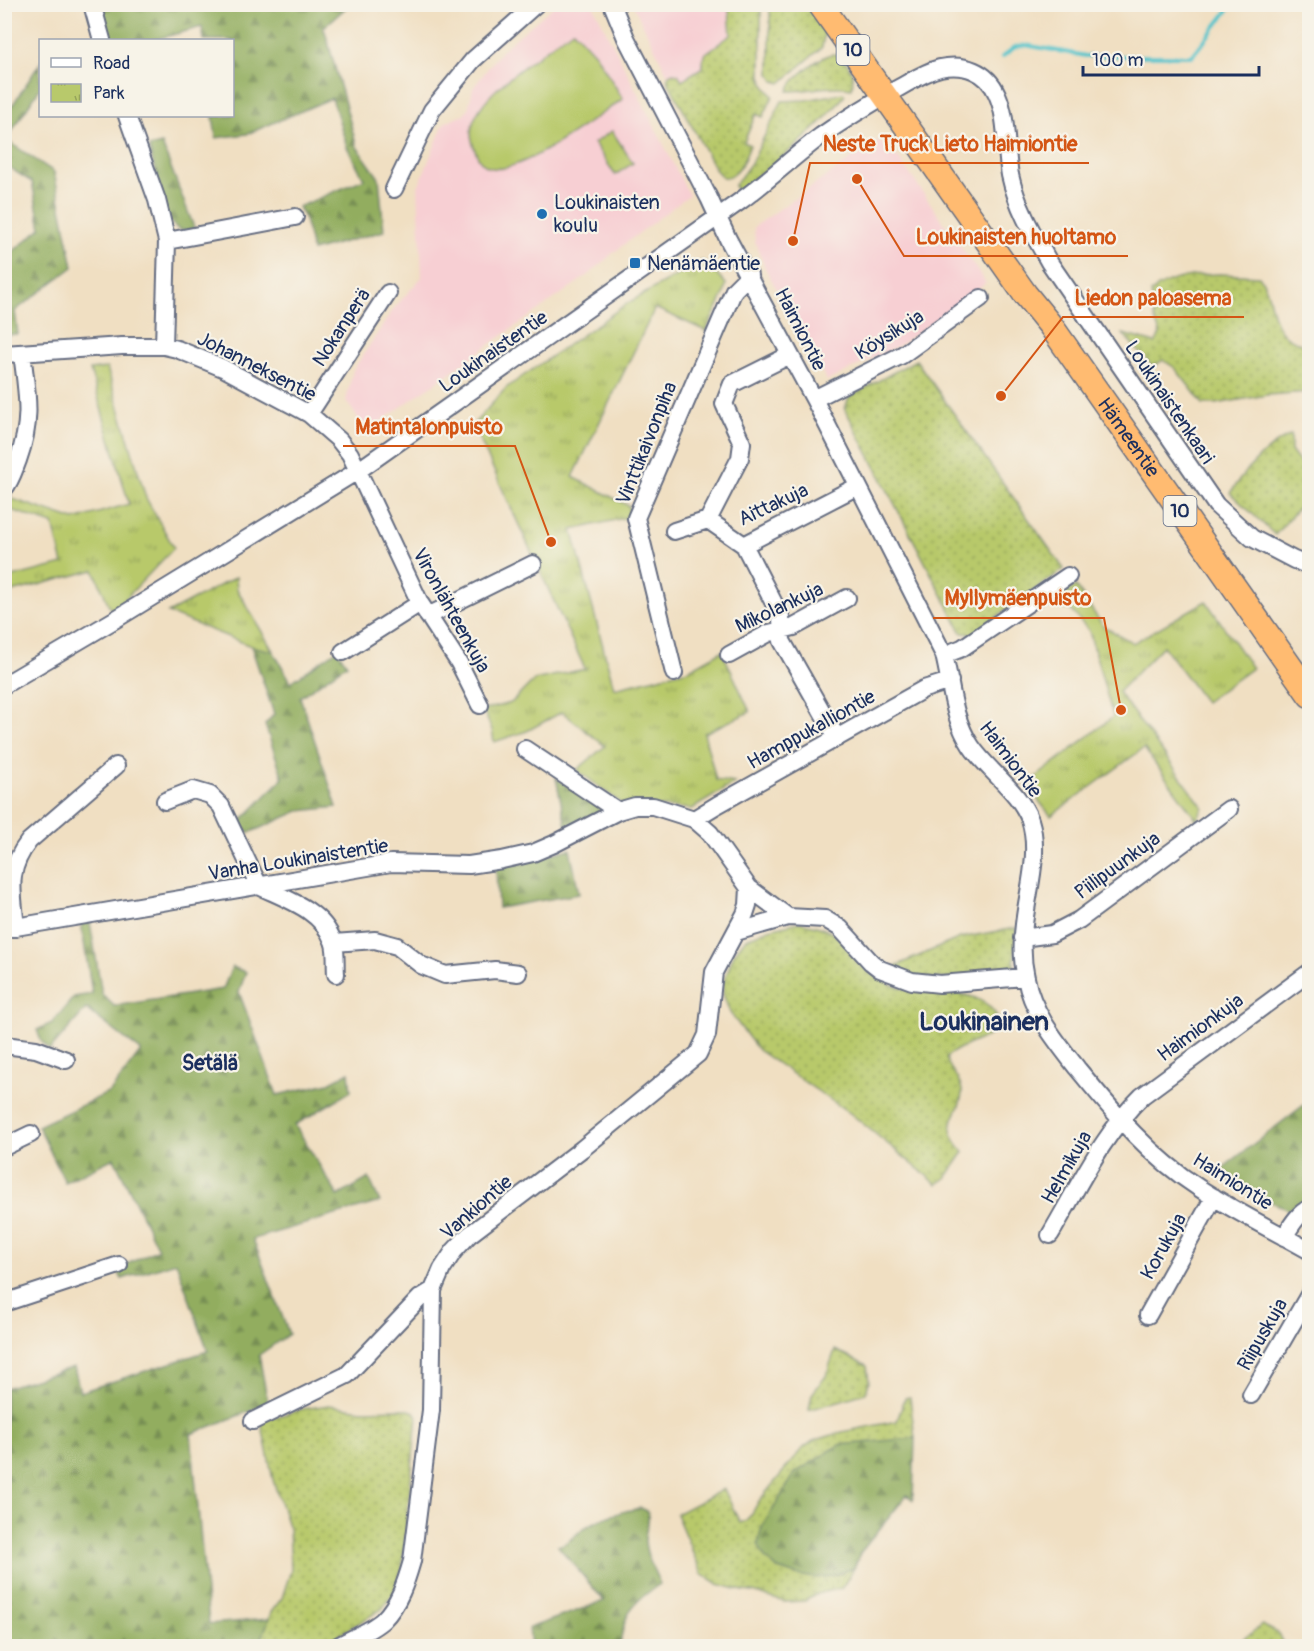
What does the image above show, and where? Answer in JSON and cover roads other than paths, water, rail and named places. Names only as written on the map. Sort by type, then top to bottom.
[{"type":"highway","name":"Hämeentie","points":[[820,4],[892,92],[1018,265],[1035,291],[1051,326],[1310,695]]},
{"type":"highway","name":"Hämeentie","points":[[838,4],[892,92]]},
{"type":"street","points":[[92,4],[102,39]]},
{"type":"street","points":[[394,189],[432,110],[472,60],[536,4]]},
{"type":"street","points":[[612,4],[626,38],[718,217]]},
{"type":"street","name":"Loukinaistenkaari","points":[[892,92],[930,72],[953,67],[974,70],[992,84],[1002,108],[1010,174],[1016,197],[1027,223],[1049,262],[1216,506],[1252,538],[1310,566]]},
{"type":"street","name":"Loukinaistentie","points":[[4,685],[359,470],[768,181],[820,137],[855,113],[892,92]]},
{"type":"street","points":[[127,117],[157,200],[167,241],[164,345]]},
{"type":"street","points":[[167,241],[295,217]]},
{"type":"street","name":"Haimiontie","points":[[718,217],[814,399],[944,655],[953,708],[971,746],[1021,805],[1029,819],[1033,836],[1033,858],[1022,938],[1026,977],[1032,1000],[1055,1041],[1119,1120],[1156,1155],[1199,1188],[1310,1251]]},
{"type":"street","name":"Vinttikaivonpiha","points":[[674,673],[636,518],[734,290],[748,275]]},
{"type":"street","name":"Nokanperä","points":[[309,414],[388,293]]},
{"type":"street","name":"Köysikuja","points":[[814,399],[902,355],[981,298]]},
{"type":"street","name":"Johanneksentie","points":[[4,354],[164,345],[223,368],[309,414],[339,440],[359,470]]},
{"type":"street","points":[[4,489],[12,477],[27,434],[29,405],[22,353]]},
{"type":"street","points":[[708,520],[740,458],[742,442],[724,404],[732,384],[790,354]]},
{"type":"street","name":"Vironlähteenkuja","points":[[359,470],[424,609],[459,663],[480,705]]},
{"type":"street","name":"Aittakuja","points":[[674,531],[708,520],[744,545],[858,486]]},
{"type":"street","points":[[744,545],[781,616],[782,641],[837,738]]},
{"type":"street","points":[[343,652],[424,609],[533,564]]},
{"type":"street","points":[[944,655],[962,648],[1068,576]]},
{"type":"street","name":"Mikolankuja","points":[[729,655],[769,633],[794,627],[847,598]]},
{"type":"street","name":"Hamppukalliontie","points":[[694,819],[924,690],[950,681]]},
{"type":"street","points":[[525,749],[618,811]]},
{"type":"street","points":[[10,929],[11,881],[13,867],[19,853],[29,841],[116,766]]},
{"type":"street","points":[[165,801],[193,790],[210,795],[221,806],[259,886],[303,907],[326,927],[334,943],[336,974]]},
{"type":"street","name":"Vanha Loukinaistentie","points":[[10,929],[391,863],[469,865],[502,860],[533,853],[618,811],[635,806],[653,806],[694,819],[710,833],[748,888],[788,917]]},
{"type":"street","name":"Piilipuunkuja","points":[[1022,938],[1052,934],[1079,920],[1229,809]]},
{"type":"street","name":"Vankiontie","points":[[341,1646],[382,1621],[396,1605],[412,1561],[431,1410],[433,1290],[442,1269],[469,1235],[582,1149],[698,1054],[707,1035],[714,972],[748,905],[748,888]]},
{"type":"street","points":[[736,932],[788,917],[825,919],[840,928],[880,969],[912,981],[940,984],[1026,977]]},
{"type":"street","points":[[334,943],[375,940],[397,946],[421,965],[445,975],[495,970],[518,974]]},
{"type":"street","name":"Haimionkuja","points":[[1119,1120],[1142,1096],[1310,972]]},
{"type":"street","points":[[4,1045],[36,1049],[66,1060]]},
{"type":"street","name":"Helmikuja","points":[[1050,1235],[1119,1120]]},
{"type":"street","points":[[4,1147],[31,1134]]},
{"type":"street","name":"Korukuja","points":[[1148,1315],[1214,1197]]},
{"type":"street","points":[[1284,1237],[1292,1224],[1306,1209],[1310,1208]]},
{"type":"street","points":[[4,1303],[119,1265]]},
{"type":"street","points":[[253,1421],[346,1375],[420,1298],[433,1290]]},
{"type":"street","name":"Riipuskuja","points":[[1251,1395],[1310,1293]]},
{"type":"waterway","points":[[1002,57],[1015,47],[1025,45],[1086,56],[1192,56],[1233,4]]},
{"type":"waterway","points":[[1063,1646],[1065,1641]]},
{"type":"place","name":"Loukinaisten huoltamo","points":[[857,179]]},
{"type":"place","name":"Loukinaisten koulu","points":[[542,214]]},
{"type":"place","name":"Neste Truck Lieto Haimiontie","points":[[793,241]]},
{"type":"place","name":"Nenämäentie","points":[[635,263]]},
{"type":"place","name":"Liedon paloasema","points":[[1001,396]]},
{"type":"place","name":"Matintalonpuisto","points":[[551,542]]},
{"type":"place","name":"Myllymäenpuisto","points":[[1121,710]]},
{"type":"district","name":"Loukinainen","points":[[984,1021]]},
{"type":"district","name":"Setälä","points":[[210,1063]]}]
